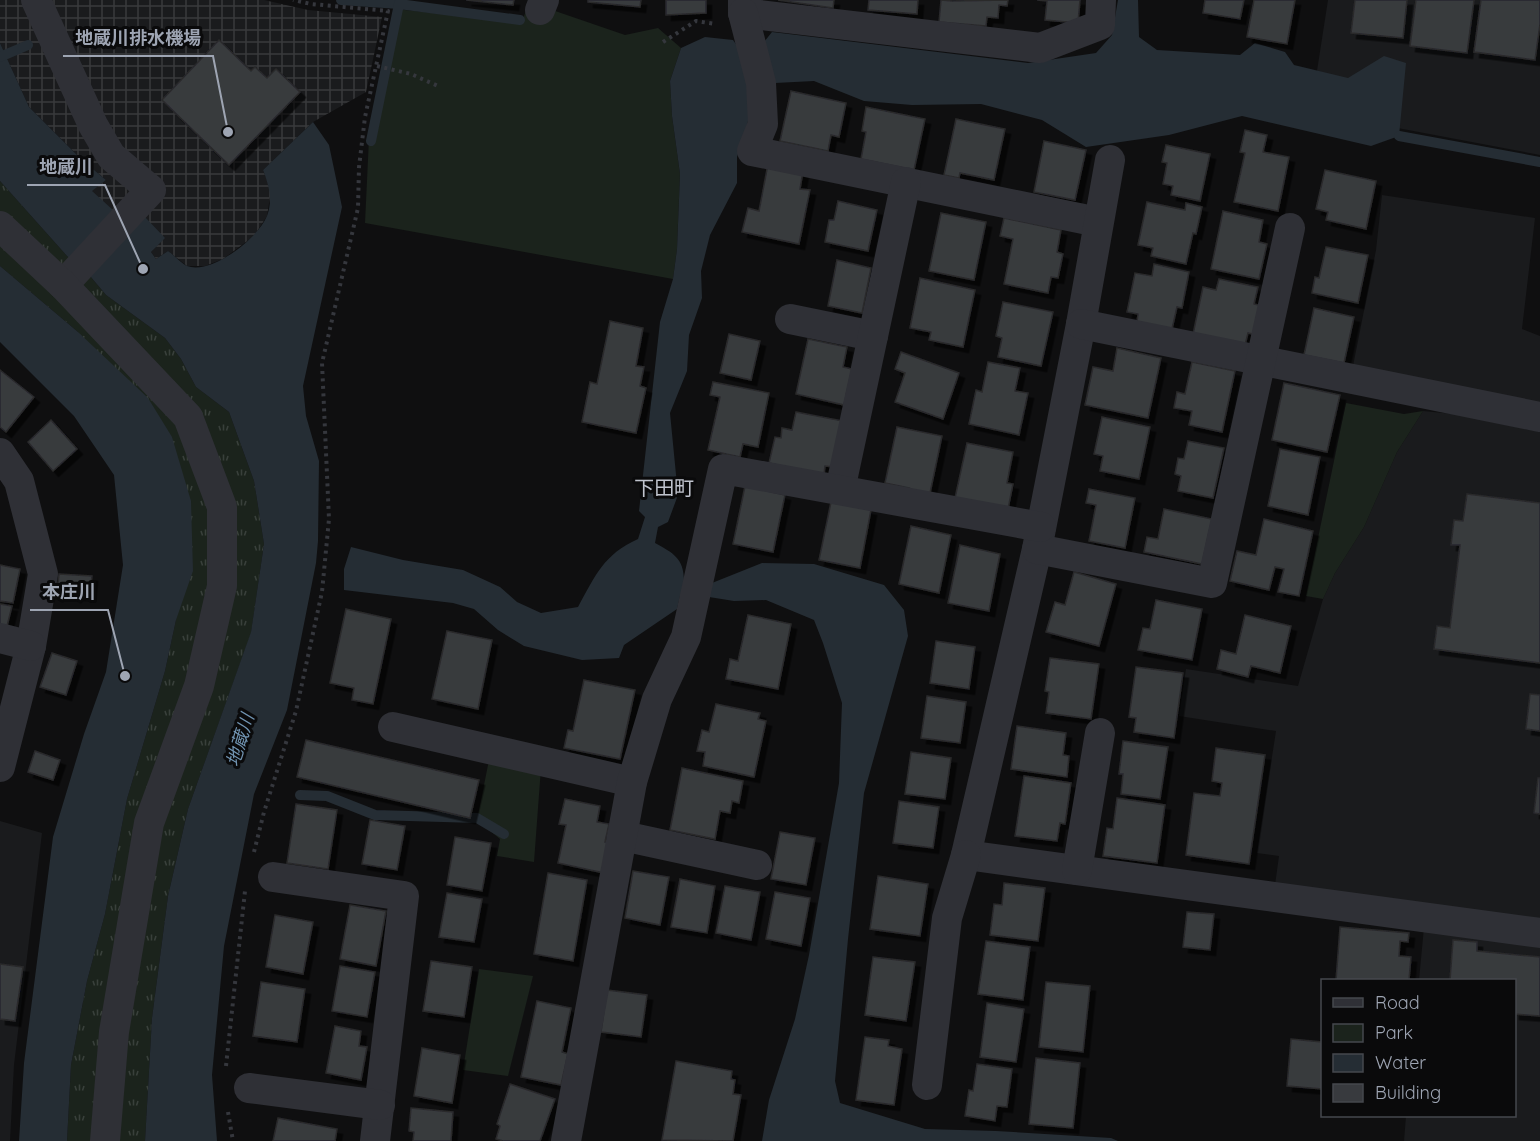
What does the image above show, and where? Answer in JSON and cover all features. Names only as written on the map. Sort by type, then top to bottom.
[{"type":"street","points":[[36,0],[93,125],[111,156],[151,190],[63,285]]},
{"type":"street","points":[[1098,222],[752,152],[763,124],[761,82],[745,16],[1040,48],[1100,25],[1101,0]]},
{"type":"street","points":[[927,1085],[947,918],[966,855],[1039,538],[1110,160]]},
{"type":"street","points":[[840,490],[906,182]]},
{"type":"street","points":[[0,226],[63,285],[188,417],[222,507],[222,586],[201,675],[149,823],[114,1032],[105,1141]]},
{"type":"street","points":[[567,1141],[632,782],[657,699],[686,637],[723,469],[840,490],[1212,583],[1290,228]]},
{"type":"street","points":[[790,319],[873,336]]},
{"type":"street","points":[[1081,324],[1540,417]]},
{"type":"street","points":[[0,453],[19,481],[43,574],[31,646],[0,767]]},
{"type":"street","points":[[0,638],[31,646]]},
{"type":"street","points":[[393,727],[632,782]]},
{"type":"street","points":[[1077,870],[1100,733]]},
{"type":"street","points":[[623,836],[757,865]]},
{"type":"street","points":[[966,855],[1540,933]]},
{"type":"street","points":[[259,881],[404,896],[375,1141]]},
{"type":"street","points":[[234,1089],[380,1105]]},
{"type":"path","points":[[254,854],[264,812],[296,711],[322,592],[329,519],[322,363],[358,208],[359,167],[365,117],[388,11],[311,4],[293,0]]},
{"type":"path","points":[[663,42],[696,21],[728,26],[745,16]]},
{"type":"path","points":[[377,66],[411,74],[438,87]]},
{"type":"path","points":[[233,1141],[234,1089],[259,881]]},
{"type":"shaded area","points":[[0,0],[264,0],[308,10],[382,17],[366,92],[313,122],[263,170],[271,190],[267,216],[254,236],[223,259],[205,266],[187,266],[168,251],[156,259],[151,252],[164,238],[134,230],[91,191],[106,180],[81,159],[29,107],[0,43]]},
{"type":"shaded area","points":[[1328,0],[1540,0],[1540,155],[1387,126],[1312,103]]},
{"type":"shaded area","points":[[1382,195],[1535,218],[1522,329],[1540,336],[1540,411],[1352,371],[1376,250]]},
{"type":"shaded area","points":[[1423,411],[1454,414],[1540,432],[1540,1141],[1404,1141],[1406,1117],[1516,1117],[1516,979],[1419,979],[1426,906],[1275,885],[1279,856],[1257,853],[1276,731],[1179,716],[1186,669],[1298,686],[1323,599],[1335,573],[1364,527],[1397,452]]},
{"type":"shaded area","points":[[0,821],[42,833],[14,1065],[10,1141],[0,1141]]},
{"type":"green space","points":[[529,2],[625,35],[658,28],[681,48],[670,81],[680,174],[677,249],[673,279],[365,223],[369,138],[395,9],[522,22]]},
{"type":"green space","points":[[0,181],[67,256],[90,276],[106,295],[165,338],[181,359],[196,387],[229,412],[254,481],[264,544],[251,633],[188,809],[168,896],[152,1018],[145,1141],[67,1141],[71,1065],[87,981],[105,914],[127,799],[165,671],[176,620],[78,332],[0,266]]},
{"type":"green space","points":[[1346,403],[1404,414],[1423,411],[1397,452],[1364,527],[1335,573],[1323,599],[1306,596]]},
{"type":"green space","points":[[490,755],[541,768],[534,862],[497,856],[500,839],[477,820]]},
{"type":"green space","points":[[479,969],[533,976],[508,1076],[463,1070]]},
{"type":"water","points":[[1118,0],[1138,0],[1139,37],[1157,50],[1240,55],[1255,43],[1285,52],[1294,65],[1348,78],[1384,56],[1406,63],[1399,136],[1371,146],[1242,116],[1169,135],[1086,147],[1042,120],[981,104],[912,105],[864,101],[814,81],[775,83],[754,102],[737,157],[737,183],[710,235],[701,271],[702,298],[689,335],[687,371],[670,413],[678,495],[668,522],[658,527],[655,543],[680,562],[684,581],[712,583],[762,563],[814,564],[884,585],[904,610],[908,636],[864,793],[835,1081],[840,1103],[925,1129],[1111,1138],[1118,1141],[762,1141],[769,1100],[795,1019],[809,955],[839,783],[842,703],[814,620],[766,600],[734,601],[680,596],[677,609],[624,645],[619,658],[582,660],[524,646],[498,630],[474,609],[453,603],[344,590],[344,569],[351,547],[403,560],[463,570],[500,587],[517,602],[541,613],[578,607],[595,576],[609,559],[626,545],[638,539],[645,517],[639,511],[660,322],[673,279],[677,249],[680,174],[670,81],[681,48],[705,37],[733,40],[740,50],[760,47],[772,32],[1028,63],[1096,53],[1112,35]]},
{"type":"water","points":[[0,43],[29,107],[81,159],[106,180],[92,191],[134,229],[145,217],[165,238],[151,252],[156,259],[168,251],[187,266],[209,265],[233,253],[244,244],[262,225],[269,210],[270,193],[263,170],[313,122],[329,145],[342,207],[303,386],[306,416],[319,461],[316,563],[287,710],[254,794],[224,946],[212,1075],[217,1141],[145,1141],[152,1018],[168,896],[188,809],[251,632],[264,544],[254,481],[229,412],[196,387],[181,359],[165,338],[106,295],[90,276],[67,256],[0,181]]},
{"type":"water","points":[[0,266],[78,332],[148,398],[172,437],[191,501],[193,571],[176,620],[165,671],[127,799],[105,914],[87,981],[71,1065],[67,1141],[19,1141],[24,1063],[53,837],[84,734],[106,672],[123,565],[114,475],[74,416],[0,342]]},
{"type":"building","points":[[466,0],[514,0],[513,5]]},
{"type":"building","points":[[588,0],[641,0],[640,7],[588,2]]},
{"type":"building","points":[[666,0],[706,0],[706,13],[666,15]]},
{"type":"building","points":[[778,0],[834,0],[833,8]]},
{"type":"building","points":[[869,0],[918,0],[917,14],[868,10]]},
{"type":"building","points":[[941,0],[1008,0],[1007,6],[999,5],[998,18],[987,17],[986,26],[939,22]]},
{"type":"building","points":[[1037,0],[1080,0],[1078,23],[1045,20],[1047,1]]},
{"type":"building","points":[[1205,0],[1244,0],[1240,19],[1203,13]]},
{"type":"building","points":[[1254,0],[1295,0],[1287,44],[1247,37]]},
{"type":"building","points":[[1355,0],[1407,0],[1403,38],[1351,33]]},
{"type":"building","points":[[1416,0],[1474,0],[1467,53],[1410,46]]},
{"type":"building","points":[[1481,0],[1540,0],[1540,24],[1535,60],[1474,52]]},
{"type":"building","points":[[219,40],[251,71],[255,67],[267,78],[276,69],[300,92],[229,165],[162,100]]},
{"type":"building","points":[[791,91],[846,103],[839,137],[831,135],[828,151],[780,141]]},
{"type":"building","points":[[866,107],[925,119],[914,170],[861,159],[866,132],[862,131]]},
{"type":"building","points":[[956,119],[1005,129],[994,180],[960,173],[959,178],[944,175]]},
{"type":"building","points":[[1245,130],[1267,135],[1263,152],[1289,157],[1278,211],[1234,202],[1245,153],[1240,152]]},
{"type":"building","points":[[1044,141],[1086,150],[1075,200],[1034,192]]},
{"type":"building","points":[[1166,145],[1210,154],[1200,201],[1171,195],[1173,186],[1163,184],[1167,163],[1162,162]]},
{"type":"building","points":[[768,164],[803,171],[800,189],[810,190],[799,244],[742,232],[748,208],[759,211]]},
{"type":"building","points":[[1325,170],[1376,181],[1366,229],[1326,220],[1328,212],[1316,209]]},
{"type":"building","points":[[838,201],[877,210],[868,251],[825,242],[829,220],[834,220]]},
{"type":"building","points":[[1147,202],[1185,210],[1186,203],[1202,207],[1186,264],[1151,256],[1153,248],[1138,245]]},
{"type":"building","points":[[1223,211],[1263,220],[1259,242],[1267,244],[1259,279],[1211,269]]},
{"type":"building","points":[[941,213],[986,222],[974,280],[929,271]]},
{"type":"building","points":[[1004,218],[1061,230],[1057,252],[1063,254],[1058,278],[1051,277],[1048,293],[1004,284],[1013,239],[1000,236]]},
{"type":"building","points":[[1326,247],[1368,255],[1358,303],[1312,293],[1315,277],[1319,278]]},
{"type":"building","points":[[837,260],[871,268],[862,313],[828,306]]},
{"type":"building","points":[[1154,264],[1189,272],[1182,308],[1177,307],[1172,329],[1137,322],[1138,314],[1127,312],[1135,273],[1152,276]]},
{"type":"building","points":[[920,278],[975,290],[963,347],[929,340],[931,332],[910,328]]},
{"type":"building","points":[[1219,279],[1258,287],[1254,304],[1263,306],[1256,335],[1248,333],[1245,345],[1193,334],[1203,287],[1216,290]]},
{"type":"building","points":[[1003,302],[1053,312],[1041,366],[998,357],[1002,338],[996,336]]},
{"type":"building","points":[[1314,308],[1354,317],[1344,363],[1304,355]]},
{"type":"building","points":[[610,321],[643,328],[636,366],[644,367],[640,386],[646,388],[636,433],[582,422],[590,382],[597,384]]},
{"type":"building","points":[[729,334],[760,341],[751,380],[720,373]]},
{"type":"building","points":[[808,339],[847,347],[843,367],[852,369],[844,405],[796,394]]},
{"type":"building","points":[[1117,348],[1161,358],[1148,418],[1085,405],[1093,367],[1113,371]]},
{"type":"building","points":[[901,352],[959,373],[943,419],[895,402],[905,373],[895,369]]},
{"type":"building","points":[[988,362],[1020,368],[1015,391],[1028,393],[1019,435],[969,424],[976,390],[982,392]]},
{"type":"building","points":[[1192,362],[1235,371],[1222,432],[1189,425],[1192,411],[1174,408],[1177,392],[1185,394]]},
{"type":"building","points":[[0,370],[34,397],[6,432],[0,427]]},
{"type":"building","points":[[713,382],[769,393],[758,447],[743,444],[740,457],[708,450],[720,397],[710,395]]},
{"type":"building","points":[[1284,383],[1340,395],[1327,452],[1272,440]]},
{"type":"building","points":[[796,412],[843,421],[833,467],[825,466],[824,475],[769,463],[775,437],[781,438],[782,428],[792,430]]},
{"type":"building","points":[[1102,417],[1150,427],[1139,479],[1100,471],[1103,456],[1094,454]]},
{"type":"building","points":[[51,420],[77,449],[53,471],[28,442]]},
{"type":"building","points":[[897,427],[942,436],[929,498],[909,488],[885,483]]},
{"type":"building","points":[[1188,441],[1224,448],[1213,498],[1178,491],[1181,476],[1175,474],[1178,458],[1184,459]]},
{"type":"building","points":[[967,443],[1013,452],[1007,483],[1013,484],[1008,509],[955,498]]},
{"type":"building","points":[[1280,449],[1320,457],[1308,515],[1268,506]]},
{"type":"building","points":[[745,486],[785,495],[773,552],[733,544]]},
{"type":"building","points":[[1089,489],[1135,498],[1125,548],[1089,541],[1096,505],[1086,503]]},
{"type":"building","points":[[1467,494],[1540,503],[1540,663],[1434,649],[1437,626],[1450,628],[1460,545],[1451,545],[1454,520],[1463,521]]},
{"type":"building","points":[[831,502],[871,510],[860,568],[819,560]]},
{"type":"building","points":[[1164,509],[1212,519],[1202,564],[1144,552],[1147,537],[1158,539]]},
{"type":"building","points":[[1264,519],[1313,531],[1299,596],[1278,592],[1284,569],[1275,567],[1269,590],[1230,581],[1237,551],[1256,555]]},
{"type":"building","points":[[911,526],[951,535],[939,593],[899,584]]},
{"type":"building","points":[[960,545],[1000,554],[989,611],[948,603]]},
{"type":"building","points":[[0,565],[20,569],[13,603],[0,601]]},
{"type":"building","points":[[1074,572],[1116,584],[1099,646],[1046,632],[1055,602],[1065,605]]},
{"type":"building","points":[[59,574],[92,576],[90,596],[57,593]]},
{"type":"building","points":[[1156,600],[1202,609],[1192,660],[1138,650],[1143,628],[1150,629]]},
{"type":"building","points":[[0,604],[12,606],[7,626],[0,624]]},
{"type":"building","points":[[346,609],[391,619],[373,704],[352,700],[354,688],[330,683]]},
{"type":"building","points":[[748,615],[791,624],[778,689],[726,679],[730,659],[738,661]]},
{"type":"building","points":[[1245,615],[1291,626],[1280,673],[1251,666],[1248,677],[1217,669],[1221,650],[1236,654]]},
{"type":"building","points":[[447,631],[492,640],[478,709],[432,699]]},
{"type":"building","points":[[936,641],[975,647],[969,689],[930,683]]},
{"type":"building","points":[[52,653],[77,661],[66,695],[40,687]]},
{"type":"building","points":[[1050,658],[1099,664],[1091,719],[1046,713],[1049,692],[1045,691]]},
{"type":"building","points":[[1136,667],[1183,673],[1174,738],[1134,732],[1136,718],[1129,717]]},
{"type":"building","points":[[584,680],[635,690],[620,759],[564,748],[568,730],[573,731]]},
{"type":"building","points":[[1530,694],[1540,695],[1540,731],[1526,729]]},
{"type":"building","points":[[927,696],[966,702],[960,743],[921,738]]},
{"type":"building","points":[[716,704],[760,713],[758,719],[766,721],[754,777],[703,766],[705,752],[697,751],[702,730],[709,732]]},
{"type":"building","points":[[1017,726],[1066,733],[1063,755],[1069,756],[1067,777],[1011,769]]},
{"type":"building","points":[[306,740],[479,780],[470,818],[297,777]]},
{"type":"building","points":[[1123,741],[1168,747],[1160,799],[1121,794],[1123,774],[1119,774]]},
{"type":"building","points":[[1216,748],[1265,755],[1249,864],[1186,855],[1194,793],[1220,796],[1222,783],[1212,781]]},
{"type":"building","points":[[35,751],[60,760],[53,780],[28,772]]},
{"type":"building","points":[[911,752],[951,758],[945,799],[905,794]]},
{"type":"building","points":[[682,768],[743,781],[739,803],[732,801],[730,813],[720,811],[715,839],[670,830]]},
{"type":"building","points":[[1024,776],[1071,783],[1065,824],[1060,823],[1057,841],[1015,836]]},
{"type":"building","points":[[1538,778],[1540,778],[1540,814],[1534,813]]},
{"type":"building","points":[[1117,798],[1165,805],[1157,863],[1103,856],[1107,828],[1113,829]]},
{"type":"building","points":[[565,799],[600,806],[597,822],[609,824],[605,842],[610,842],[604,873],[558,863],[566,825],[559,824]]},
{"type":"building","points":[[899,801],[939,807],[933,848],[893,843]]},
{"type":"building","points":[[296,804],[337,810],[328,869],[287,863]]},
{"type":"building","points":[[370,820],[405,826],[397,870],[362,864]]},
{"type":"building","points":[[780,832],[815,838],[806,885],[771,879]]},
{"type":"building","points":[[455,837],[491,843],[482,891],[447,885]]},
{"type":"building","points":[[633,871],[669,877],[660,925],[625,918]]},
{"type":"building","points":[[548,873],[587,880],[573,961],[534,954]]},
{"type":"building","points":[[878,876],[928,884],[920,936],[870,929]]},
{"type":"building","points":[[680,879],[715,886],[707,933],[671,927]]},
{"type":"building","points":[[1004,883],[1045,888],[1038,941],[990,935],[994,904],[1002,905]]},
{"type":"building","points":[[725,886],[760,892],[751,940],[716,933]]},
{"type":"building","points":[[775,892],[810,898],[801,946],[766,939]]},
{"type":"building","points":[[447,893],[482,899],[474,942],[439,937]]},
{"type":"building","points":[[350,905],[386,911],[376,966],[340,959]]},
{"type":"building","points":[[1187,912],[1214,914],[1210,950],[1183,947]]},
{"type":"building","points":[[275,915],[313,922],[303,974],[266,967]]},
{"type":"building","points":[[1340,927],[1409,933],[1408,942],[1400,941],[1399,956],[1411,957],[1409,979],[1336,979]]},
{"type":"building","points":[[1453,940],[1477,942],[1477,951],[1540,957],[1540,1016],[1516,1014],[1516,979],[1450,979]]},
{"type":"building","points":[[986,941],[1030,947],[1023,1000],[978,994]]},
{"type":"building","points":[[873,957],[915,962],[906,1021],[865,1015]]},
{"type":"building","points":[[431,961],[472,967],[464,1017],[423,1011]]},
{"type":"building","points":[[0,964],[23,967],[15,1021],[0,1019]]},
{"type":"building","points":[[340,966],[375,972],[367,1017],[332,1011]]},
{"type":"building","points":[[261,982],[305,989],[297,1042],[253,1036]]},
{"type":"building","points":[[1046,982],[1090,986],[1083,1052],[1039,1047]]},
{"type":"building","points":[[607,990],[647,995],[641,1037],[601,1032]]},
{"type":"building","points":[[537,1001],[571,1008],[562,1052],[568,1054],[561,1085],[521,1077]]},
{"type":"building","points":[[987,1003],[1024,1009],[1016,1062],[980,1057]]},
{"type":"building","points":[[335,1026],[361,1031],[359,1046],[367,1047],[361,1080],[326,1073]]},
{"type":"building","points":[[865,1037],[889,1040],[888,1046],[902,1049],[894,1105],[856,1100]]},
{"type":"building","points":[[1291,1039],[1321,1042],[1321,1089],[1287,1086]]},
{"type":"building","points":[[422,1048],[460,1055],[452,1103],[414,1096]]},
{"type":"building","points":[[1036,1058],[1080,1063],[1073,1128],[1029,1124]]},
{"type":"building","points":[[676,1061],[732,1071],[731,1079],[735,1080],[733,1094],[741,1095],[733,1141],[662,1140]]},
{"type":"building","points":[[977,1064],[1012,1069],[1007,1107],[997,1106],[995,1121],[965,1116],[969,1090],[973,1091]]},
{"type":"building","points":[[510,1084],[555,1099],[540,1141],[496,1139],[500,1126],[497,1124]]},
{"type":"building","points":[[411,1108],[453,1112],[451,1141],[413,1141],[414,1132],[409,1131]]},
{"type":"building","points":[[278,1118],[337,1129],[335,1141],[273,1141]]},
{"type":"waterway","points":[[341,0],[399,4]]},
{"type":"waterway","points":[[371,141],[399,4],[520,20]]},
{"type":"waterway","points":[[0,57],[28,45]]},
{"type":"waterway","points":[[1399,136],[1540,162]]},
{"type":"waterway","points":[[300,795],[327,796],[375,815],[477,818],[504,834]]},
{"type":"place","name":"地蔵川排水機場","points":[[228,132]]},
{"type":"place","name":"地蔵川","points":[[143,269]]},
{"type":"place","name":"本庄川","points":[[125,676]]},
{"type":"district","name":"下田町","points":[[664,487]]}]
